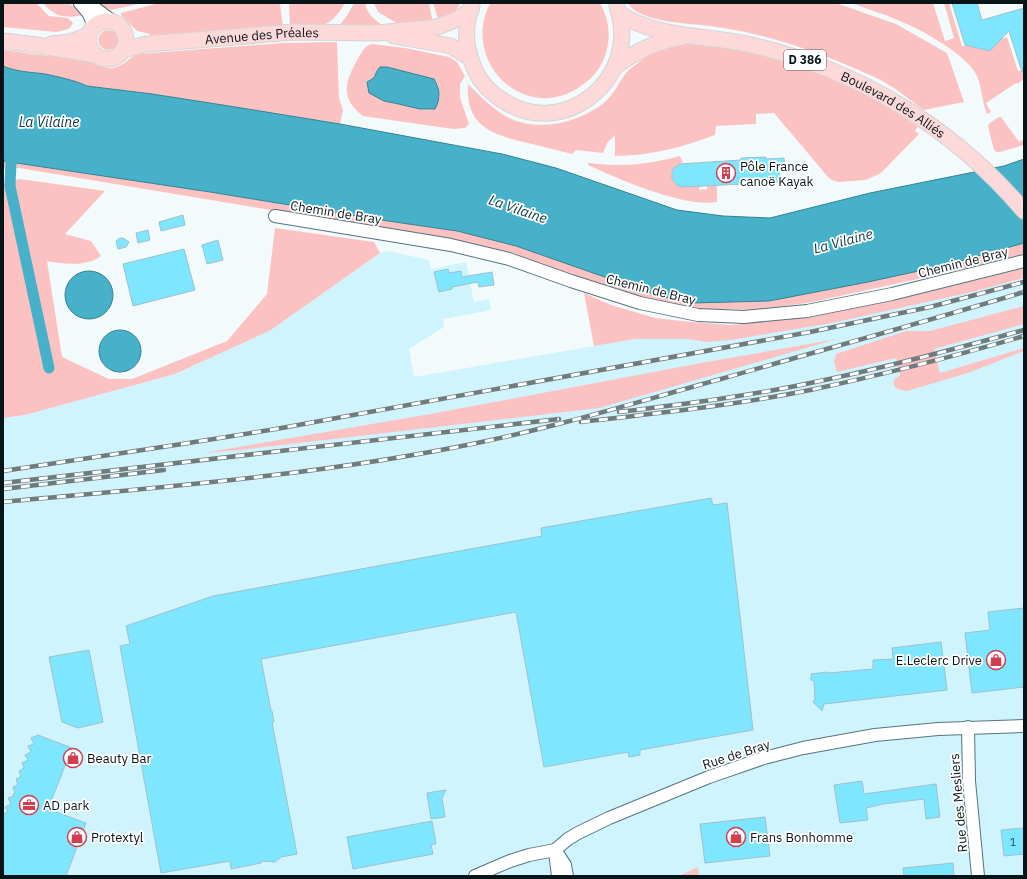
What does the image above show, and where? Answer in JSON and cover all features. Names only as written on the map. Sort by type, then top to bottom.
[{"type":"main road","points":[[472,6],[466,33],[470,56],[480,78],[496,96],[516,107],[539,112],[563,110],[585,101],[603,86],[616,66],[622,45],[621,23],[617,8]]},
{"type":"main road","name":"Avenue des Préales","points":[[124,50],[147,44],[294,32],[378,33],[437,27],[455,20],[472,6]]},
{"type":"main road","name":"Boulevard des Alliés","points":[[617,8],[635,22],[651,28],[689,35],[730,40],[802,59],[867,86],[912,111],[955,143],[996,180],[1024,211]]},
{"type":"main road","points":[[3,41],[36,45],[95,55],[102,59],[110,59],[118,56],[124,50],[126,35],[122,28],[115,23],[108,21],[100,23],[91,31],[70,42],[36,45]]},
{"type":"main road","points":[[91,31],[88,42],[90,49],[95,55]]},
{"type":"main road","name":"Avenue des Préales","points":[[378,33],[451,46],[470,56]]},
{"type":"main road","points":[[126,35],[133,36],[147,44]]},
{"type":"main road","points":[[616,66],[635,53],[648,47],[660,42],[689,35]]},
{"type":"street","points":[[80,3],[96,9],[115,23]]},
{"type":"street","points":[[80,3],[89,14],[91,31]]},
{"type":"street","name":"Chemin de Bray","points":[[275,216],[451,245],[509,259],[571,282],[640,303],[698,315],[744,317],[807,311],[892,294],[1024,261]]},
{"type":"street","name":"Rue de Bray","points":[[474,876],[522,857],[555,850],[578,833],[609,818],[709,776],[764,758],[803,748],[867,736],[968,727],[1024,726]]},
{"type":"street","name":"Rue des Mesliers","points":[[968,727],[967,747],[969,781],[978,876]]},
{"type":"street","points":[[555,850],[558,876]]},
{"type":"street","points":[[555,850],[565,865],[567,876]]},
{"type":"shaded area","points":[[3,3],[36,3],[49,16],[68,18],[73,23],[69,29],[56,32],[3,27]]},
{"type":"shaded area","points":[[43,3],[70,4],[85,14],[73,17],[56,14]]},
{"type":"shaded area","points":[[95,3],[142,3],[111,10]]},
{"type":"shaded area","points":[[159,3],[276,3],[280,4],[283,26],[150,37],[150,34],[137,31],[121,15],[121,13]]},
{"type":"shaded area","points":[[290,3],[345,3],[334,18],[328,23],[316,26],[290,26]]},
{"type":"shaded area","points":[[354,3],[365,3],[369,13],[382,25],[339,26]]},
{"type":"shaded area","points":[[374,3],[429,3],[433,23],[398,24],[378,12]]},
{"type":"shaded area","points":[[433,3],[461,3],[455,11],[439,19]]},
{"type":"shaded area","points":[[490,3],[600,3],[607,21],[609,34],[608,47],[602,63],[593,76],[585,83],[560,96],[539,98],[520,93],[504,82],[491,66],[484,47],[483,25]]},
{"type":"shaded area","points":[[628,3],[836,3],[896,24],[947,53],[964,102],[924,110],[881,80],[805,49],[770,38],[735,30],[655,19],[634,10]]},
{"type":"shaded area","points":[[851,3],[933,3],[945,41],[954,38],[944,3],[949,3],[962,46],[988,41],[989,43],[1007,37],[1018,71],[1024,70],[1024,79],[986,103],[991,112],[987,114],[977,76],[972,68],[954,51],[931,36],[909,25]]},
{"type":"shaded area","points":[[108,30],[115,33],[118,40],[115,47],[108,50],[101,47],[98,40],[101,33]]},
{"type":"shaded area","points":[[337,42],[339,98],[343,110],[340,124],[152,94],[87,86],[45,74],[18,71],[3,66],[3,50],[88,61],[104,67],[112,68],[121,65],[138,54],[282,43]]},
{"type":"shaded area","points":[[696,42],[762,56],[827,76],[869,95],[918,125],[915,131],[919,134],[881,173],[866,180],[838,182],[828,177],[774,113],[756,114],[756,124],[716,126],[715,135],[679,147],[653,153],[615,156],[615,135],[607,143],[603,153],[576,150],[572,154],[515,140],[493,132],[484,127],[476,119],[471,110],[468,99],[468,84],[493,107],[502,114],[514,120],[527,124],[541,125],[569,121],[594,110],[605,102],[627,72],[652,53],[671,45]]},
{"type":"shaded area","points":[[372,44],[405,48],[449,57],[457,62],[465,76],[460,84],[460,98],[469,124],[465,128],[453,129],[363,116],[354,108],[349,100],[347,84],[353,67],[367,46]],"holes":[[[380,67],[387,67],[434,79],[438,85],[440,97],[430,110],[384,101],[369,93],[367,82],[375,76]]]},
{"type":"shaded area","points":[[1001,117],[1019,142],[1024,139],[1024,145],[1000,152],[994,150],[988,126]]},
{"type":"shaded area","points":[[680,156],[683,163],[679,164],[673,170],[673,181],[682,187],[699,186],[699,190],[707,189],[707,186],[717,186],[717,202],[704,203],[670,197],[616,178],[588,165],[588,163],[612,165],[634,164]]},
{"type":"shaded area","points":[[3,161],[457,231],[516,246],[656,295],[692,303],[946,265],[1024,243],[1024,254],[812,302],[760,310],[685,308],[643,297],[562,271],[513,253],[456,241],[19,168],[3,169]]},
{"type":"shaded area","points":[[20,179],[105,191],[65,234],[91,241],[101,256],[89,262],[75,264],[47,261],[62,357],[109,379],[132,379],[227,341],[267,294],[275,228],[374,242],[380,253],[271,330],[175,374],[25,415],[3,418],[3,183]]},
{"type":"shaded area","points":[[388,251],[429,260],[431,269],[466,262],[474,302],[489,299],[491,310],[443,319],[444,327],[409,349],[414,377],[635,339],[687,339],[731,329],[839,317],[1024,274],[1024,876],[3,876],[3,418],[25,415],[175,374],[271,330],[380,253]]},
{"type":"shaded area","points":[[1024,268],[1024,278],[972,292],[832,323],[731,340],[707,342],[687,339],[635,339],[594,346],[584,293],[611,305],[655,318],[732,325],[785,319],[864,306]]},
{"type":"shaded area","points":[[1024,306],[1024,324],[934,349],[940,373],[1024,348],[1024,351],[968,373],[907,391],[899,389],[894,385],[894,380],[900,375],[896,358],[837,372],[834,362],[836,354],[906,331],[930,331]]},
{"type":"shaded area","points":[[837,339],[599,408],[203,453],[436,413]]},
{"type":"shaded area","points":[[698,867],[699,876],[679,876]]},
{"type":"water","name":"La Vilaine","points":[[3,66],[18,71],[45,74],[87,86],[152,94],[340,124],[502,154],[556,168],[677,210],[723,216],[770,218],[870,193],[1004,166],[1024,159],[1024,243],[946,265],[769,301],[692,303],[656,295],[516,246],[457,231],[3,161]]},
{"type":"water","points":[[380,67],[387,67],[434,79],[438,86],[439,94],[435,109],[420,109],[384,101],[369,93],[367,82],[375,76]]},
{"type":"water","points":[[84,271],[94,271],[106,278],[113,290],[113,300],[106,312],[94,319],[84,319],[76,315],[69,308],[65,300],[65,290],[69,282],[76,275]]},
{"type":"water","points":[[116,330],[124,330],[132,333],[138,339],[141,351],[138,363],[132,369],[124,372],[116,372],[108,369],[102,363],[99,355],[99,347],[102,339],[108,333]]},
{"type":"building","points":[[952,3],[977,3],[982,20],[1024,8],[1024,72],[1022,72],[1009,31],[990,51],[965,45]]},
{"type":"building","name":"Pôle France canoë Kayak","points":[[766,157],[766,159],[784,158],[785,169],[779,170],[780,182],[767,183],[767,185],[743,186],[743,184],[684,187],[678,186],[672,179],[672,171],[680,164]]},
{"type":"building","points":[[183,215],[185,225],[161,231],[159,222]]},
{"type":"building","points":[[148,230],[150,240],[138,243],[136,233]]},
{"type":"building","points":[[123,238],[129,242],[126,247],[118,249],[116,241]]},
{"type":"building","points":[[218,240],[223,260],[207,264],[202,245]]},
{"type":"building","points":[[184,249],[195,290],[133,306],[123,264]]},
{"type":"building","points":[[448,269],[449,273],[461,271],[462,277],[492,272],[494,285],[479,287],[478,282],[452,287],[452,289],[439,292],[434,272]]},
{"type":"building","points":[[711,498],[713,505],[727,503],[753,730],[640,750],[640,755],[629,757],[628,752],[544,767],[516,612],[261,659],[272,711],[274,722],[272,722],[297,854],[281,857],[275,862],[261,861],[261,863],[231,869],[230,861],[161,873],[120,646],[130,644],[126,626],[213,596],[542,536],[541,528]]},
{"type":"building","name":"E.Leclerc Drive","points":[[1024,608],[1024,687],[972,693],[965,633],[990,630],[988,612]]},
{"type":"building","points":[[941,642],[947,690],[824,704],[822,711],[813,702],[815,699],[814,681],[811,680],[811,674],[873,669],[873,660],[893,659],[892,648]]},
{"type":"building","points":[[89,650],[103,722],[78,728],[62,722],[49,657]]},
{"type":"building","name":"AD park","points":[[38,735],[72,748],[48,809],[86,823],[66,876],[3,876],[3,814],[8,812],[5,807],[11,804],[8,798],[14,796],[13,794],[15,793],[13,787],[18,785],[16,779],[21,777],[19,771],[24,768],[22,763],[28,760],[25,755],[31,752],[28,746],[34,744],[31,738]]},
{"type":"building","points":[[862,781],[864,794],[936,784],[940,817],[926,819],[924,799],[883,804],[866,808],[868,820],[840,823],[834,785]]},
{"type":"building","points":[[446,790],[442,798],[445,817],[431,819],[427,793]]},
{"type":"building","points":[[765,817],[770,856],[705,863],[700,824]]},
{"type":"building","points":[[432,821],[436,844],[431,845],[433,854],[353,869],[347,837]]},
{"type":"building","points":[[1024,828],[1024,854],[1004,856],[1001,830]]},
{"type":"building","points":[[953,863],[954,876],[904,876],[903,868]]},
{"type":"waterway","points":[[11,162],[10,186],[49,368]]},
{"type":"railway","points":[[3,471],[276,429],[810,332],[930,307],[1024,282]]},
{"type":"railway","points":[[3,502],[300,472],[359,464],[477,443],[600,413],[1024,292]]},
{"type":"railway","points":[[619,412],[717,399],[841,377],[1024,330]]},
{"type":"railway","points":[[581,422],[698,408],[786,395],[894,371],[1024,336]]},
{"type":"railway","points":[[3,483],[559,419]]},
{"type":"railway","points":[[3,489],[164,470]]},
{"type":"place","name":"Pôle France canoë Kayak","points":[[726,173]]},
{"type":"place","name":"E.Leclerc Drive","points":[[996,660]]},
{"type":"place","name":"Beauty Bar","points":[[73,758]]},
{"type":"place","name":"AD park","points":[[29,805]]},
{"type":"place","name":"Protextyl","points":[[77,837]]},
{"type":"place","name":"Frans Bonhomme","points":[[736,837]]}]
